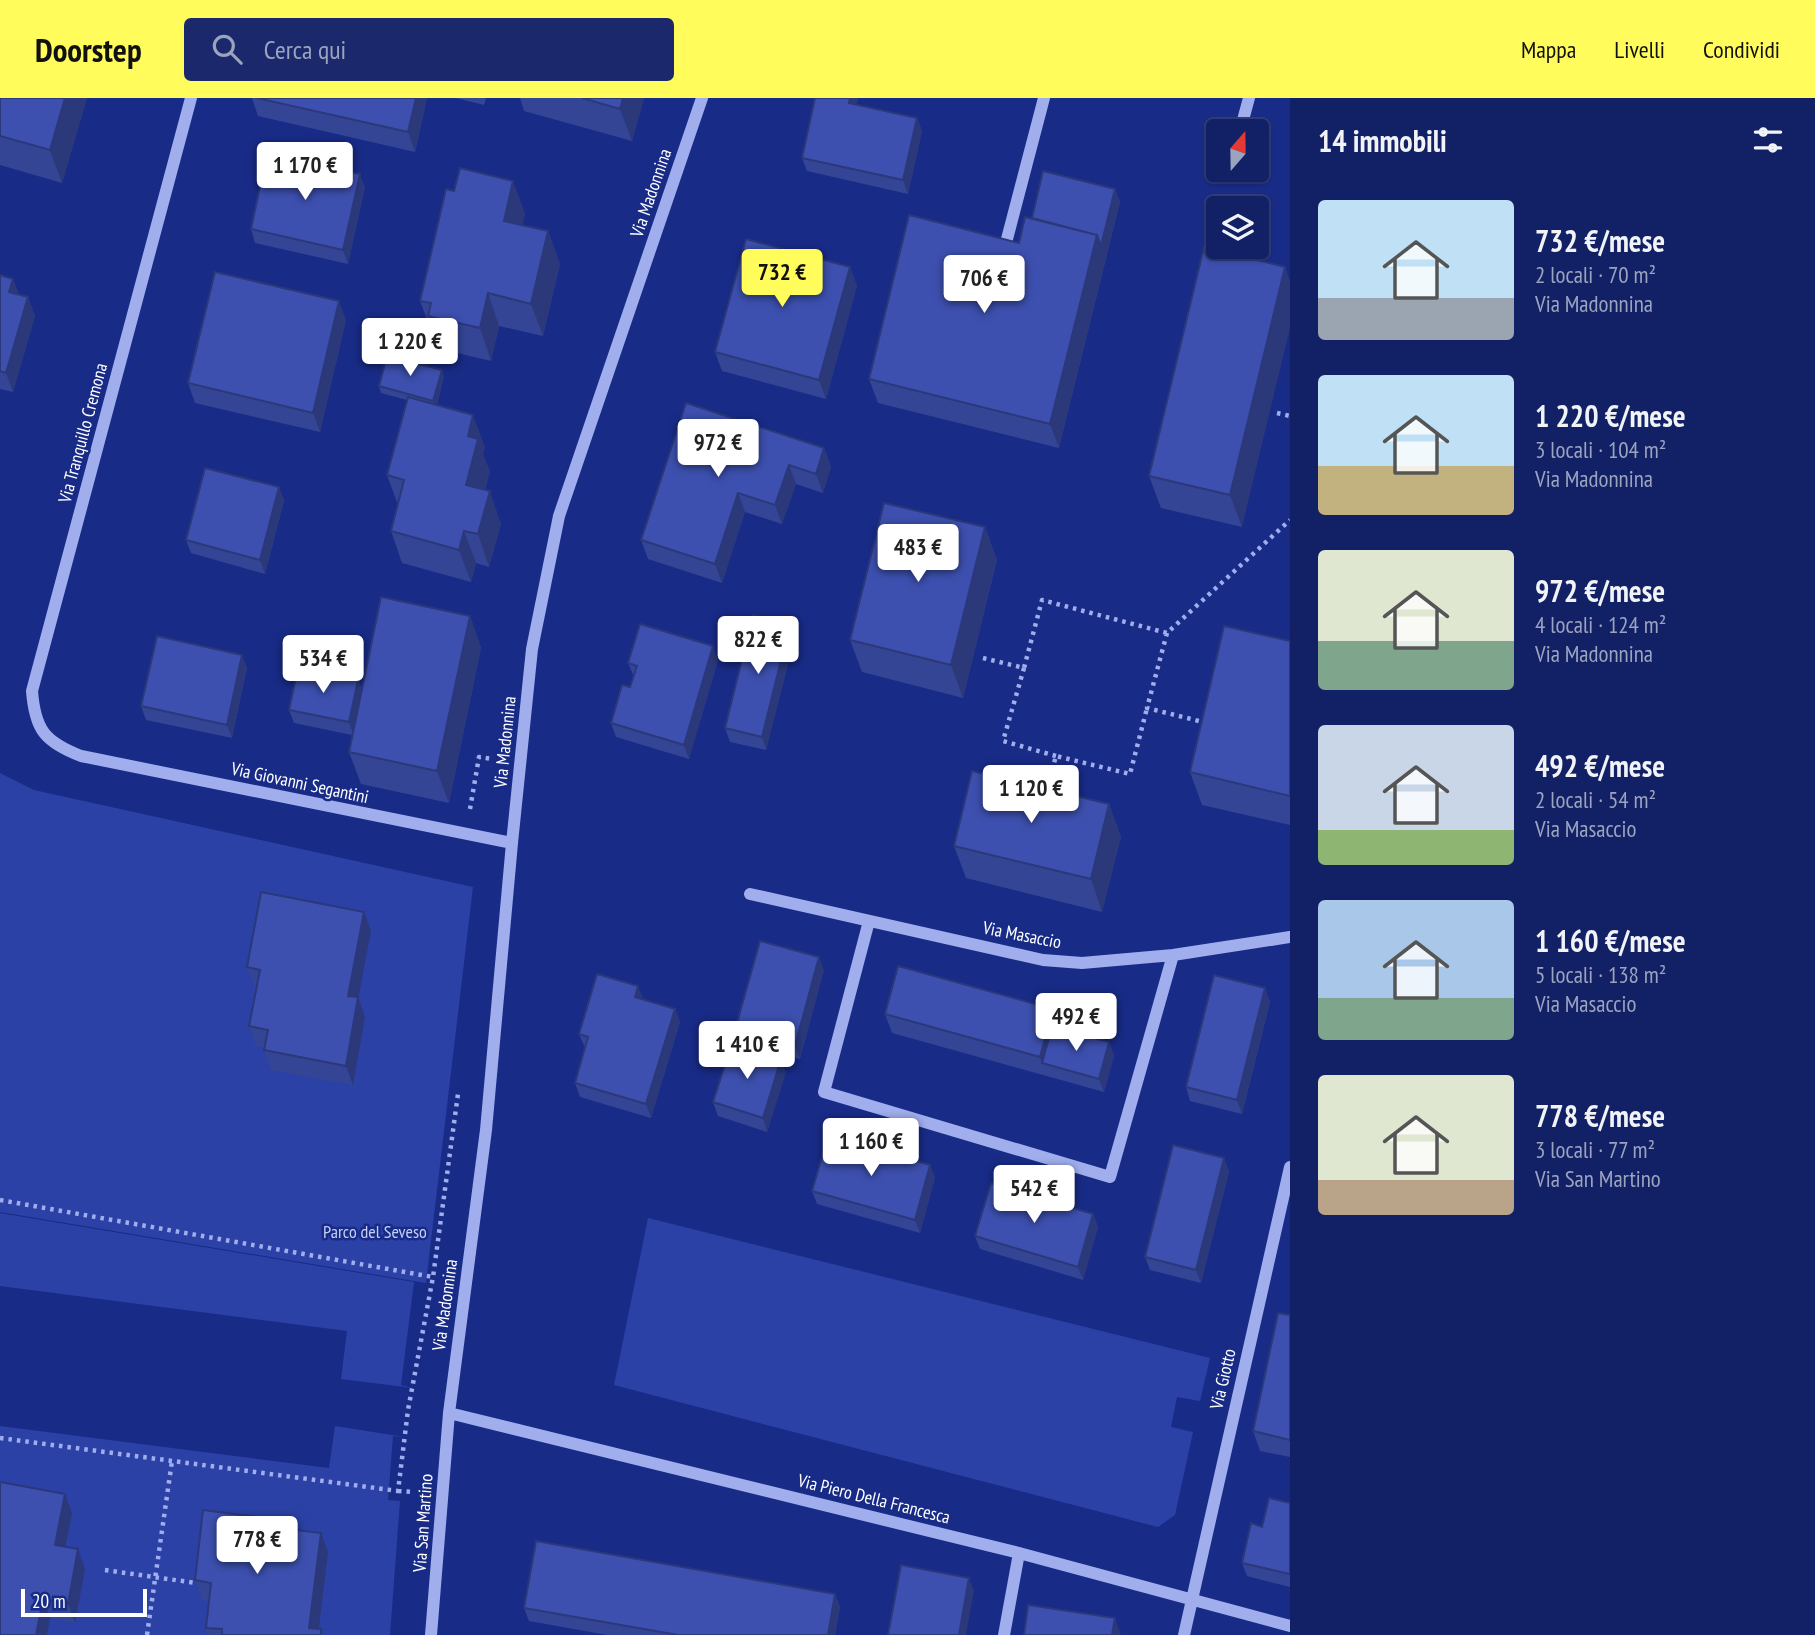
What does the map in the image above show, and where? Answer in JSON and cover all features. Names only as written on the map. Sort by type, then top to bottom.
[{"type":"street","name":"Via Tranquillo Cremona","points":[[81,756],[59,747],[46,735],[34,715],[32,691],[191,98]]},
{"type":"street","name":"Via Madonnina","points":[[449,1413],[486,1130],[533,649],[559,516],[702,98]]},
{"type":"street","points":[[1007,239],[1044,98]]},
{"type":"street","points":[[1243,119],[1249,98]]},
{"type":"street","name":"Via Giovanni Segantini","points":[[81,756],[512,843]]},
{"type":"street","name":"Via Masaccio","points":[[750,894],[1043,960],[1082,962],[1173,955],[1290,937]]},
{"type":"street","points":[[869,921],[824,1092],[1110,1177],[1173,955]]},
{"type":"street","name":"Via Giotto","points":[[1184,1635],[1190,1599],[1290,1167]]},
{"type":"street","name":"Via Piero Della Francesca","points":[[449,1413],[1018,1553],[1290,1626]]},
{"type":"street","name":"Via San Martino","points":[[431,1635],[449,1413]]},
{"type":"street","points":[[1004,1635],[1018,1553]]},
{"type":"path","points":[[1277,412],[1290,416]]},
{"type":"path","points":[[1167,633],[1042,600],[1003,741],[1130,774],[1167,633],[1290,520]]},
{"type":"path","points":[[984,658],[1024,668]]},
{"type":"path","points":[[1147,708],[1208,723]]},
{"type":"path","points":[[1044,800],[1056,756]]},
{"type":"path","points":[[466,835],[479,757],[520,763]]},
{"type":"path","points":[[0,1200],[433,1277],[408,1410],[398,1491],[0,1438]]},
{"type":"path","points":[[147,1635],[172,1461]]},
{"type":"path","points":[[105,1570],[196,1583]]},
{"type":"green space","name":"Parco del Seveso","points":[[0,773],[34,790],[473,887],[426,1283],[0,1212]]},
{"type":"green space","points":[[0,1213],[414,1282],[401,1385],[413,1388],[341,1379],[347,1331],[0,1286]]},
{"type":"green space","points":[[648,1218],[1210,1358],[1200,1401],[1177,1397],[1171,1427],[1193,1432],[1175,1515],[1158,1527],[614,1385]]},
{"type":"green space","points":[[0,1426],[329,1468],[335,1426],[405,1437],[393,1436],[388,1500],[400,1501],[390,1635],[0,1635]]},
{"type":"building","points":[[0,98],[65,98],[50,150],[0,136]]},
{"type":"building","points":[[257,98],[416,98],[408,132]]},
{"type":"building","points":[[582,98],[623,98],[620,109]]},
{"type":"building","points":[[815,98],[850,98],[849,103],[917,118],[903,180],[802,158]]},
{"type":"building","points":[[267,154],[360,174],[343,250],[251,229]]},
{"type":"building","points":[[460,168],[513,181],[504,221],[548,231],[531,304],[488,293],[480,328],[428,316],[431,303],[420,301],[446,189],[454,191]]},
{"type":"building","points":[[1043,171],[1115,189],[1101,246],[1097,235],[1032,218]]},
{"type":"building","points":[[909,215],[1019,243],[1025,217],[1097,235],[1050,424],[869,379]]},
{"type":"building","points":[[746,239],[850,267],[819,380],[715,352]]},
{"type":"building","points":[[1204,247],[1206,259],[1253,259],[1285,267],[1230,495],[1149,476]]},
{"type":"building","points":[[215,272],[339,301],[313,413],[188,383]]},
{"type":"building","points":[[0,275],[13,279],[9,292],[28,297],[6,373],[0,371]]},
{"type":"building","points":[[387,356],[442,370],[433,401],[379,386]]},
{"type":"building","points":[[408,397],[473,415],[468,436],[478,439],[466,485],[490,491],[478,534],[464,531],[459,550],[391,531],[404,480],[387,475]]},
{"type":"building","points":[[686,403],[824,448],[816,474],[789,465],[775,505],[738,493],[715,564],[641,540]]},
{"type":"building","points":[[205,468],[279,487],[260,560],[186,540]]},
{"type":"building","points":[[884,503],[985,527],[951,665],[850,640]]},
{"type":"building","points":[[381,597],[470,616],[437,771],[349,752]]},
{"type":"building","points":[[753,615],[790,624],[762,737],[725,728]]},
{"type":"building","points":[[640,624],[713,646],[684,745],[611,723],[622,685],[630,687],[637,666],[628,663]]},
{"type":"building","points":[[1224,626],[1290,641],[1290,796],[1190,772]]},
{"type":"building","points":[[157,636],[242,655],[227,725],[141,706]]},
{"type":"building","points":[[298,667],[358,680],[349,722],[289,710]]},
{"type":"building","points":[[972,771],[1109,804],[1091,879],[954,846]]},
{"type":"building","points":[[261,892],[364,912],[348,996],[358,997],[346,1066],[264,1050],[268,1030],[249,1026],[260,970],[247,967]]},
{"type":"building","points":[[760,941],[819,957],[795,1046],[735,1030]]},
{"type":"building","points":[[898,966],[1053,1009],[1040,1057],[885,1014]]},
{"type":"building","points":[[597,974],[638,986],[635,997],[675,1009],[646,1104],[575,1083],[588,1037],[579,1034]]},
{"type":"building","points":[[1214,975],[1265,988],[1237,1100],[1186,1087]]},
{"type":"building","points":[[1052,1027],[1109,1042],[1099,1079],[1042,1063]]},
{"type":"building","points":[[732,1043],[781,1059],[763,1118],[713,1102]]},
{"type":"building","points":[[828,1136],[930,1165],[915,1220],[812,1191]]},
{"type":"building","points":[[1173,1145],[1224,1158],[1196,1270],[1145,1257]]},
{"type":"building","points":[[991,1183],[1093,1214],[1078,1267],[975,1236]]},
{"type":"building","points":[[1278,1313],[1290,1315],[1290,1440],[1253,1431]]},
{"type":"building","points":[[0,1482],[65,1494],[55,1545],[78,1549],[68,1604],[43,1599],[36,1635],[0,1635]]},
{"type":"building","points":[[1269,1498],[1290,1503],[1290,1574],[1242,1563],[1251,1523],[1262,1527]]},
{"type":"building","points":[[203,1510],[265,1518],[264,1526],[321,1533],[309,1628],[321,1629],[321,1635],[222,1635],[222,1629],[206,1628],[211,1583],[195,1580]]},
{"type":"building","points":[[536,1541],[835,1594],[828,1635],[678,1635],[524,1608]]},
{"type":"building","points":[[901,1565],[969,1578],[959,1635],[888,1635]]},
{"type":"building","points":[[1028,1605],[1115,1618],[1112,1635],[1024,1635]]}]
